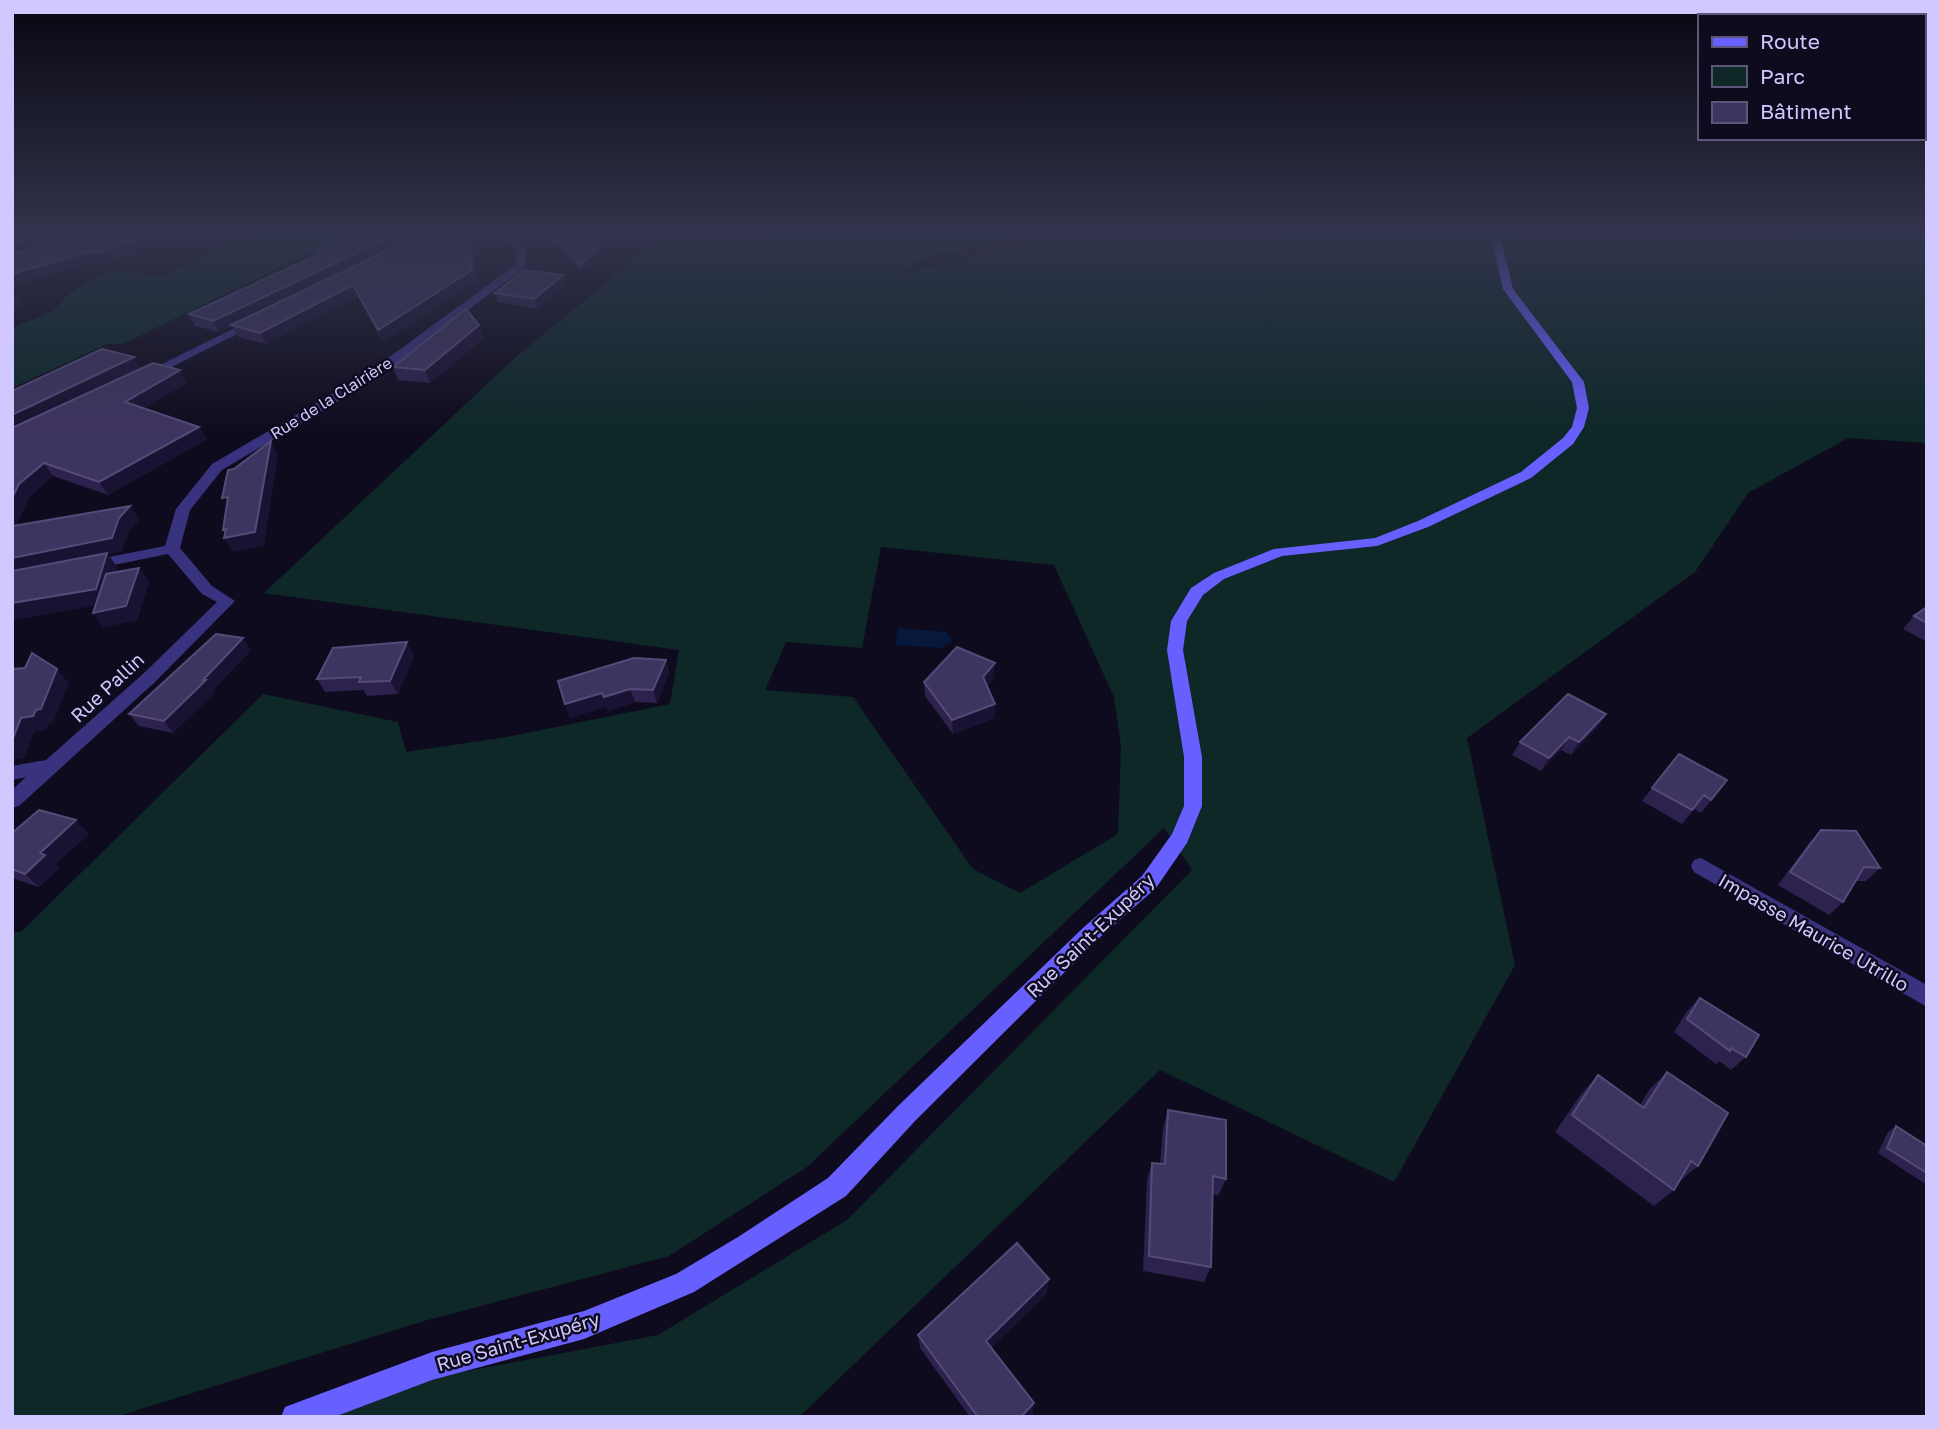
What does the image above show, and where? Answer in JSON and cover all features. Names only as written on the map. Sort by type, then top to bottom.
[{"type":"street","name":"Rue de la Clairière","points":[[172,549],[183,509],[217,467],[373,375],[475,300]]},
{"type":"street","name":"Rue Saint-Exupéry","points":[[295,1417],[432,1366],[583,1325],[685,1283],[836,1187],[907,1113],[1072,952],[1149,882],[1180,838],[1193,806],[1193,757],[1175,650],[1179,621],[1197,592],[1219,576],[1279,552],[1377,542],[1423,524],[1527,475],[1568,442],[1578,427],[1583,408],[1578,382],[1516,300]]},
{"type":"street","points":[[138,379],[263,318]]},
{"type":"street","points":[[79,567],[172,549]]},
{"type":"street","name":"Rue Pallin","points":[[12,801],[149,678],[227,601],[206,590],[172,549]]},
{"type":"street","points":[[12,773],[53,766]]},
{"type":"street","name":"Impasse Maurice Utrillo","points":[[1701,866],[1927,997]]},
{"type":"green space","points":[[64,300],[213,300],[123,344],[107,344],[12,388],[12,328],[53,311]]},
{"type":"green space","points":[[585,300],[1927,300],[1927,443],[1848,438],[1748,493],[1695,572],[1467,738],[1515,965],[1394,1182],[1160,1070],[799,1417],[312,1417],[405,1383],[658,1335],[847,1220],[1192,870],[1164,828],[807,1167],[669,1256],[424,1321],[115,1417],[12,1417],[12,932],[21,932],[263,694],[398,722],[406,752],[507,737],[670,704],[679,650],[264,593],[516,357]],"holes":[[[881,547],[1054,565],[1114,697],[1121,746],[1118,834],[1020,893],[973,869],[853,697],[765,690],[786,642],[862,648]]]},
{"type":"water","points":[[898,628],[947,632],[947,636],[952,638],[951,643],[945,644],[944,648],[895,645]]},
{"type":"building","points":[[220,300],[258,300],[213,321],[189,314]]},
{"type":"building","points":[[284,300],[325,300],[260,333],[231,325]]},
{"type":"building","points":[[361,300],[425,300],[378,330]]},
{"type":"building","points":[[466,309],[479,325],[425,370],[393,367]]},
{"type":"building","points":[[102,349],[134,357],[12,415],[12,391]]},
{"type":"building","points":[[153,363],[180,370],[125,402],[199,427],[99,482],[44,463],[19,484],[12,498],[12,428]]},
{"type":"building","points":[[271,441],[255,532],[224,538],[228,497],[222,498],[228,470],[234,469]]},
{"type":"building","points":[[130,506],[119,518],[112,538],[12,558],[13,526]]},
{"type":"building","points":[[107,553],[96,589],[12,603],[12,571]]},
{"type":"building","points":[[139,568],[126,606],[93,613],[106,574]]},
{"type":"building","points":[[1927,607],[1927,623],[1914,616]]},
{"type":"building","points":[[216,634],[243,638],[203,680],[206,680],[164,721],[129,714]]},
{"type":"building","points":[[407,642],[390,681],[359,682],[361,677],[317,679],[333,648]]},
{"type":"building","points":[[957,647],[995,663],[983,677],[995,704],[952,720],[924,682]]},
{"type":"building","points":[[32,653],[57,669],[41,709],[36,710],[33,716],[21,718],[12,741],[12,669],[25,668]]},
{"type":"building","points":[[634,658],[666,660],[653,690],[630,689],[604,697],[602,693],[565,704],[558,681]]},
{"type":"building","points":[[1568,694],[1606,714],[1579,742],[1569,737],[1549,758],[1520,742]]},
{"type":"building","points":[[1679,754],[1727,780],[1711,800],[1704,795],[1692,810],[1652,788]]},
{"type":"building","points":[[39,810],[76,820],[40,853],[45,855],[25,874],[12,869],[12,833]]},
{"type":"building","points":[[1821,830],[1856,831],[1880,868],[1864,867],[1843,902],[1790,872]]},
{"type":"building","points":[[1700,998],[1759,1035],[1746,1057],[1731,1048],[1730,1051],[1687,1019]]},
{"type":"building","points":[[1667,1072],[1728,1113],[1698,1166],[1691,1161],[1674,1190],[1572,1115],[1598,1075],[1644,1108]]},
{"type":"building","points":[[1168,1110],[1226,1120],[1226,1179],[1213,1176],[1211,1267],[1149,1256],[1152,1163],[1165,1164]]},
{"type":"building","points":[[1896,1126],[1927,1146],[1927,1173],[1887,1148]]},
{"type":"building","points":[[1017,1243],[1049,1279],[986,1341],[1034,1403],[1021,1417],[978,1417],[918,1335]]}]
